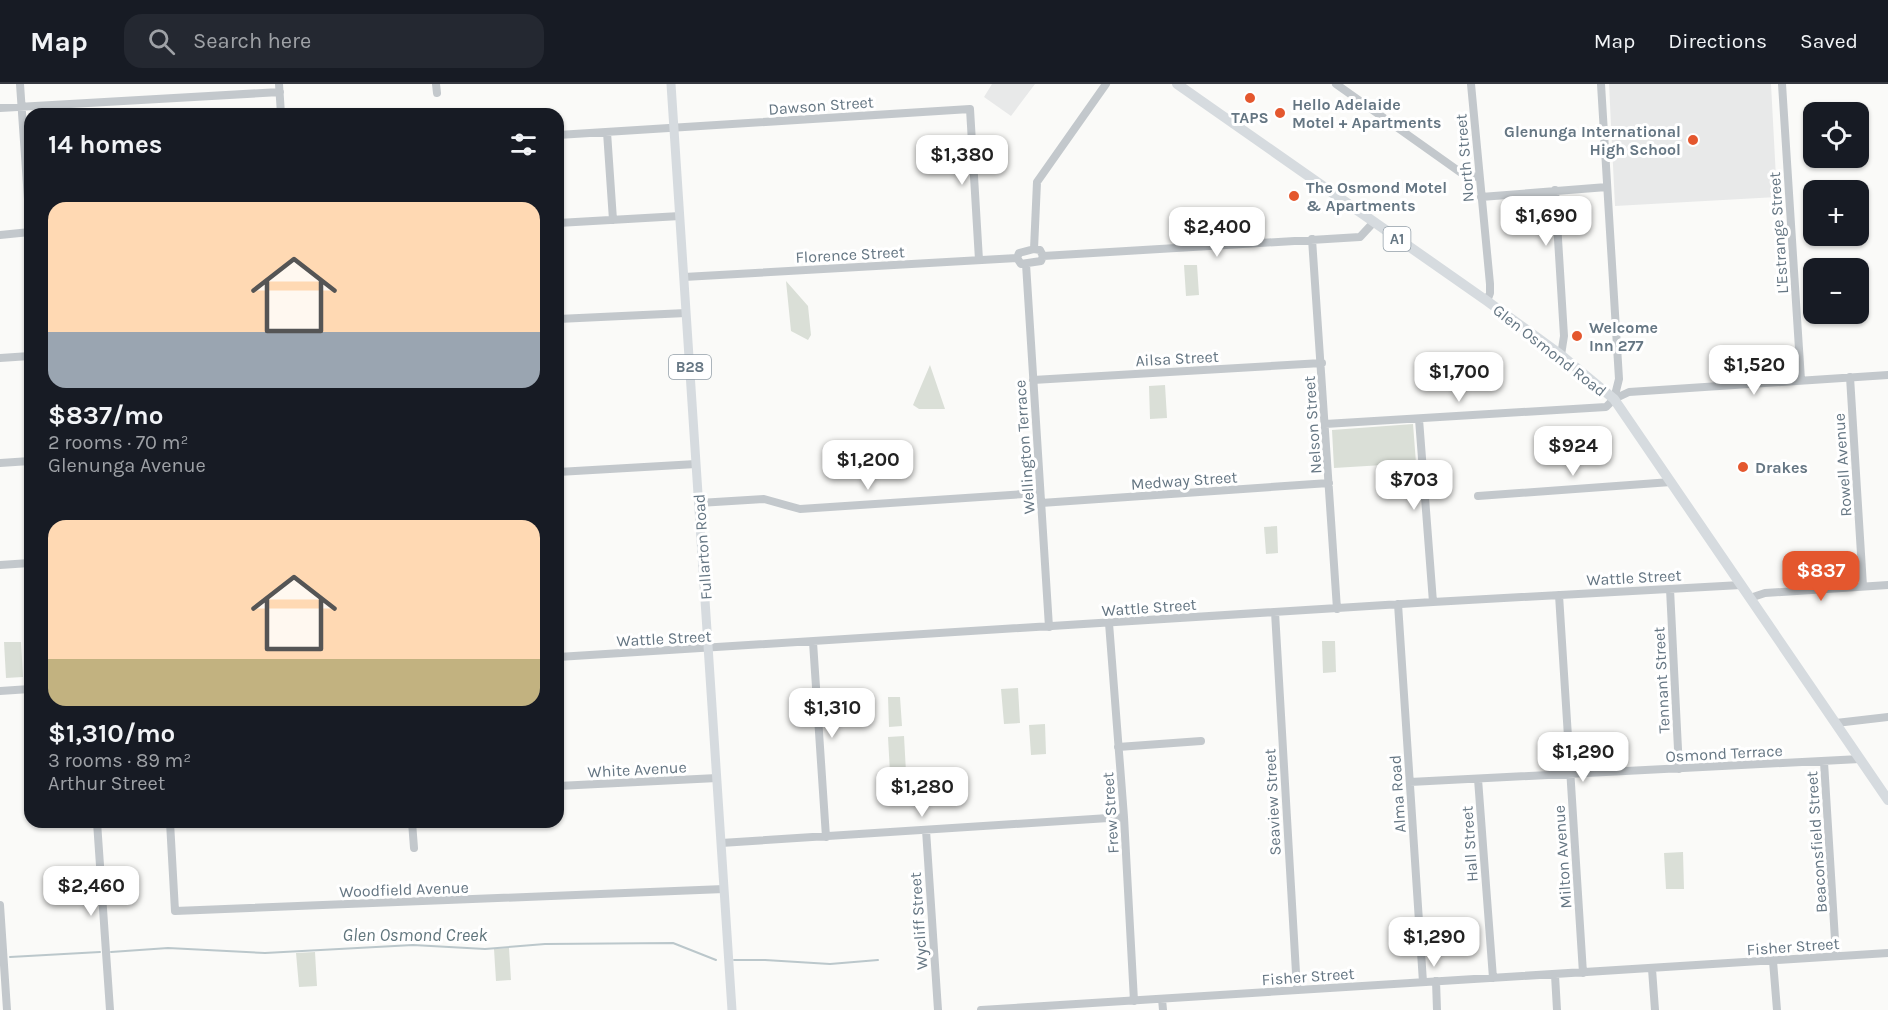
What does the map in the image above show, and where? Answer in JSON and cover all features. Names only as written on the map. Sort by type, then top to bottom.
[{"type":"highway","name":"Glen Osmond Road","points":[[1177,84],[1487,301],[1561,355],[1614,399],[1888,800]]},
{"type":"main road","name":"Fullarton Road","points":[[671,84],[732,1010]]},
{"type":"street","points":[[20,84],[24,147]]},
{"type":"street","points":[[1034,249],[1036,182],[1106,84]]},
{"type":"street","points":[[1336,84],[1467,177],[1479,176]]},
{"type":"street","name":"North Street","points":[[1471,84],[1490,284],[1487,301]]},
{"type":"street","points":[[1601,84],[1619,379],[1614,399]]},
{"type":"street","name":"L'Estrange Street","points":[[1782,84],[1801,380]]},
{"type":"street","points":[[0,108],[279,88],[281,108]]},
{"type":"street","name":"Dawson Street","points":[[564,135],[970,109],[979,260]]},
{"type":"street","points":[[608,132],[614,220]]},
{"type":"street","points":[[1481,197],[1607,187]]},
{"type":"street","points":[[1555,190],[1564,336],[1561,355]]},
{"type":"street","points":[[564,223],[680,216]]},
{"type":"street","points":[[1043,256],[1360,237],[1373,223]]},
{"type":"street","points":[[0,234],[24,231]]},
{"type":"street","name":"Nelson Street","points":[[1312,239],[1337,609]]},
{"type":"street","points":[[1034,249],[1040,250],[1043,256],[1041,261],[1026,264],[1021,264],[1017,258],[1019,253],[1034,249]]},
{"type":"street","name":"Florence Street","points":[[684,277],[1017,258]]},
{"type":"street","name":"Wellington Terrace","points":[[1026,264],[1049,627]]},
{"type":"street","points":[[564,319],[686,313]]},
{"type":"street","points":[[0,358],[24,356]]},
{"type":"street","name":"Ailsa Street","points":[[1033,380],[1322,363]]},
{"type":"street","points":[[1325,424],[1606,407],[1614,399],[1629,392],[1888,375]]},
{"type":"street","name":"Rowell Avenue","points":[[1850,377],[1863,586]]},
{"type":"street","points":[[1419,418],[1433,602]]},
{"type":"street","points":[[0,463],[24,461]]},
{"type":"street","points":[[564,472],[696,464]]},
{"type":"street","points":[[1478,496],[1671,482]]},
{"type":"street","name":"Medway Street","points":[[1041,503],[1329,483]]},
{"type":"street","points":[[699,503],[764,499],[800,509],[1040,493]]},
{"type":"street","points":[[0,565],[24,563]]},
{"type":"street","name":"Wattle Street","points":[[564,657],[1398,604],[1741,585]]},
{"type":"street","points":[[1750,598],[1766,593],[1888,585]]},
{"type":"street","name":"Tennant Street","points":[[1670,589],[1679,769]]},
{"type":"street","name":"Milton Avenue","points":[[1559,595],[1583,973]]},
{"type":"street","name":"Alma Road","points":[[1398,604],[1423,982]]},
{"type":"street","name":"Seaview Street","points":[[1275,612],[1297,990]]},
{"type":"street","name":"Frew Street","points":[[1109,623],[1124,817],[1134,1001]]},
{"type":"street","points":[[813,642],[826,837]]},
{"type":"street","points":[[0,691],[24,689]]},
{"type":"street","points":[[1836,723],[1888,717]]},
{"type":"street","points":[[1118,747],[1201,741]]},
{"type":"street","name":"Osmond Terrace","points":[[1410,782],[1860,759]]},
{"type":"street","name":"Beaconsfield Street","points":[[1824,762],[1836,956]]},
{"type":"street","name":"White Avenue","points":[[564,786],[717,778]]},
{"type":"street","name":"Hall Street","points":[[1478,779],[1493,978]]},
{"type":"street","points":[[721,843],[1124,817]]},
{"type":"street","points":[[97,828],[110,1010]]},
{"type":"street","name":"Woodfield Avenue","points":[[170,828],[175,911],[724,889]]},
{"type":"street","points":[[412,828],[414,848]]},
{"type":"street","name":"Wycliff Street","points":[[926,830],[938,1010]]},
{"type":"street","points":[[0,904],[7,1010]]},
{"type":"street","name":"Fisher Street","points":[[981,1010],[1888,953]]},
{"type":"street","points":[[1773,961],[1777,1010]]},
{"type":"street","points":[[1652,969],[1654,1010]]},
{"type":"street","points":[[1555,975],[1557,1010]]},
{"type":"street","points":[[1436,981],[1437,1010]]},
{"type":"street","points":[[1162,999],[1163,1010]]},
{"type":"shaded area","points":[[992,84],[1035,84],[1011,116],[984,97]]},
{"type":"shaded area","name":"Glenunga International High School","points":[[1609,84],[1771,84],[1777,197],[1615,206]]},
{"type":"shaded area","points":[[1184,265],[1197,265],[1199,295],[1186,296]]},
{"type":"shaded area","points":[[786,281],[808,306],[811,335],[808,340],[791,331]]},
{"type":"shaded area","points":[[930,365],[945,409],[919,409],[913,405]]},
{"type":"shaded area","points":[[1165,385],[1167,418],[1150,419],[1149,386]]},
{"type":"shaded area","points":[[1413,424],[1416,463],[1334,468],[1332,430]]},
{"type":"shaded area","points":[[1277,526],[1278,553],[1266,554],[1264,527]]},
{"type":"shaded area","points":[[1322,641],[1335,641],[1336,672],[1323,673]]},
{"type":"shaded area","points":[[4,642],[21,642],[23,677],[6,678]]},
{"type":"shaded area","points":[[1018,688],[1020,723],[1004,724],[1001,689]]},
{"type":"shaded area","points":[[888,697],[900,697],[902,726],[889,727]]},
{"type":"shaded area","points":[[1045,724],[1046,754],[1031,755],[1029,725]]},
{"type":"shaded area","points":[[904,736],[906,772],[890,773],[888,737]]},
{"type":"shaded area","points":[[1683,852],[1684,889],[1666,889],[1664,853]]},
{"type":"shaded area","points":[[509,948],[511,980],[496,981],[494,949]]},
{"type":"shaded area","points":[[315,952],[317,986],[299,987],[296,953]]},
{"type":"waterway","name":"Glen Osmond Creek","points":[[111,952],[168,948],[265,953],[413,945],[485,949],[545,944],[673,943],[716,960]]},
{"type":"waterway","name":"Glen Osmond Creek","points":[[10,957],[100,952]]},
{"type":"waterway","name":"Glen Osmond Creek","points":[[734,960],[830,964],[878,960]]},
{"type":"place","name":"TAPS","points":[[1250,98]]},
{"type":"place","name":"Hello Adelaide Motel + Apartments","points":[[1280,113]]},
{"type":"place","name":"Glenunga International High School","points":[[1693,140]]},
{"type":"place","name":"The Osmond Motel & Apartments","points":[[1294,196]]},
{"type":"place","name":"Welcome Inn 277","points":[[1577,336]]},
{"type":"place","name":"Drakes","points":[[1743,467]]}]
